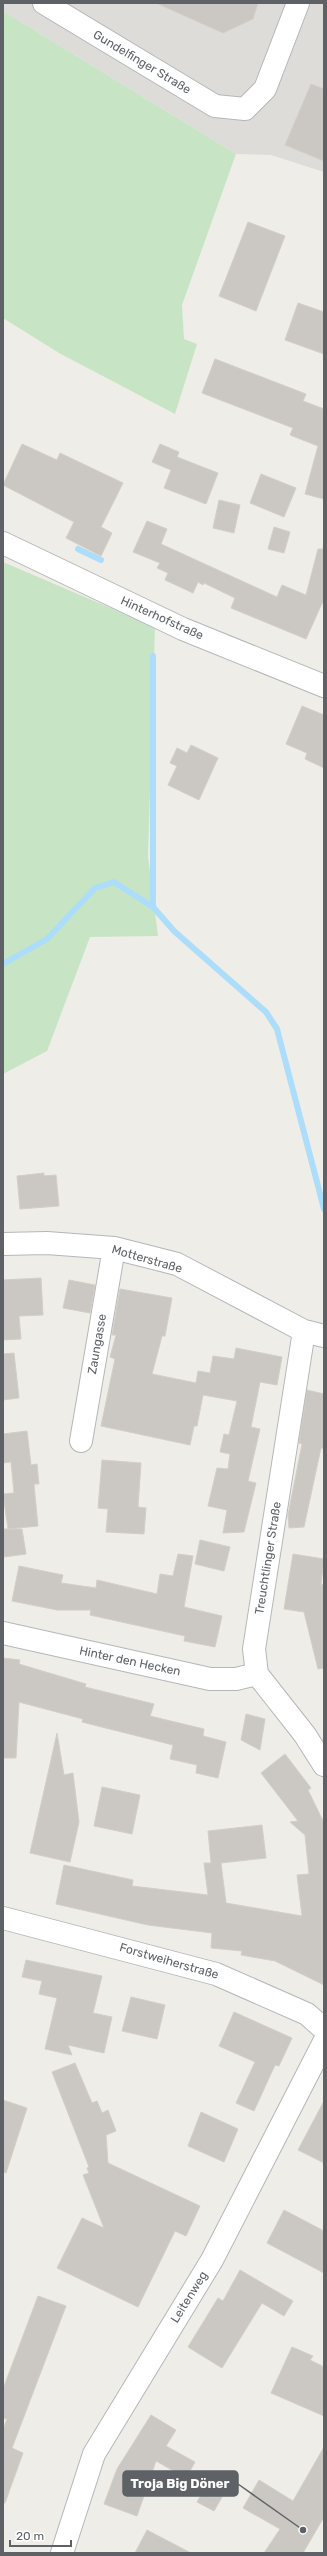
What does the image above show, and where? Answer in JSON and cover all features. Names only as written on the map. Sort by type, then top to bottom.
[{"type":"street","name":"Gundelfinger Straße","points":[[44,3],[215,106],[245,109],[265,89],[298,3]]},
{"type":"street","name":"Hinterhofstraße","points":[[3,544],[183,629],[324,686]]},
{"type":"street","name":"Motterstraße","points":[[3,1244],[47,1243],[114,1248],[177,1264],[314,1334]]},
{"type":"street","name":"Zaungasse","points":[[81,1441],[114,1248]]},
{"type":"street","name":"Treuchtlinger Straße","points":[[257,1674],[254,1649],[314,1334]]},
{"type":"street","name":"Hinter den Hecken","points":[[3,1633],[210,1679],[236,1679],[257,1674]]},
{"type":"street","points":[[257,1674],[305,1735],[324,1765]]},
{"type":"street","name":"Forstweiherstraße","points":[[3,1918],[216,1974],[307,2014],[324,2029]]},
{"type":"street","name":"Leitenweg","points":[[62,2553],[94,2454],[212,2260],[324,2042]]},
{"type":"shaded area","points":[[3,3],[324,3],[324,172],[271,155],[236,154],[3,11]]},
{"type":"green space","points":[[3,11],[236,154],[182,305],[184,339],[197,344],[175,414],[59,353],[3,318]]},
{"type":"green space","points":[[3,562],[155,627],[148,856],[158,936],[90,937],[47,1051],[3,1074]]},
{"type":"building","points":[[156,3],[258,3],[253,19],[223,33]]},
{"type":"building","points":[[311,84],[324,89],[324,161],[285,145]]},
{"type":"building","points":[[248,222],[285,236],[256,311],[219,296]]},
{"type":"building","points":[[298,303],[324,312],[324,354],[285,340]]},
{"type":"building","points":[[215,359],[306,394],[303,401],[324,409],[324,499],[305,494],[318,446],[290,435],[293,428],[202,393]]},
{"type":"building","points":[[22,444],[57,460],[60,453],[123,483],[101,527],[112,533],[101,556],[66,538],[74,522],[3,485]]},
{"type":"building","points":[[160,444],[179,452],[177,457],[218,473],[206,504],[164,488],[171,470],[152,462]]},
{"type":"building","points":[[261,474],[296,488],[284,517],[250,503]]},
{"type":"building","points":[[219,500],[240,505],[234,533],[213,528]]},
{"type":"building","points":[[147,521],[167,529],[161,544],[277,597],[282,585],[306,595],[318,549],[324,549],[324,599],[306,639],[231,608],[235,598],[204,583],[203,585],[198,582],[193,593],[165,580],[168,573],[157,568],[160,563],[133,552]]},
{"type":"building","points":[[274,527],[290,532],[284,553],[268,549]]},
{"type":"building","points":[[302,706],[324,715],[324,768],[305,759],[307,753],[286,744]]},
{"type":"building","points":[[191,745],[218,758],[199,800],[168,785],[177,766],[170,763],[177,748],[187,753]]},
{"type":"building","points":[[44,1173],[44,1176],[56,1175],[59,1206],[20,1209],[17,1176]]},
{"type":"building","points":[[41,1278],[43,1315],[19,1316],[21,1339],[3,1340],[3,1280]]},
{"type":"building","points":[[69,1280],[95,1285],[90,1313],[63,1308]]},
{"type":"building","points":[[120,1289],[172,1298],[165,1336],[162,1336],[152,1374],[196,1383],[198,1371],[210,1373],[213,1356],[234,1359],[236,1348],[282,1357],[277,1385],[260,1382],[251,1427],[260,1429],[248,1481],[256,1483],[244,1532],[223,1533],[227,1510],[208,1506],[217,1468],[228,1469],[230,1454],[220,1452],[224,1434],[229,1435],[237,1401],[203,1395],[197,1426],[194,1426],[190,1445],[101,1426],[115,1359],[110,1357],[116,1335],[112,1335]]},
{"type":"building","points":[[14,1353],[19,1398],[3,1400],[3,1354]]},
{"type":"building","points":[[307,1390],[324,1394],[324,1448],[321,1448],[304,1527],[289,1528],[288,1515],[302,1444],[299,1443]]},
{"type":"building","points":[[27,1431],[31,1465],[37,1464],[39,1484],[34,1484],[38,1526],[8,1529],[3,1494],[14,1493],[11,1462],[3,1463],[3,1434]]},
{"type":"building","points":[[102,1460],[141,1463],[138,1507],[146,1508],[144,1534],[106,1532],[108,1509],[98,1508]]},
{"type":"building","points":[[3,1529],[22,1529],[26,1554],[4,1557]]},
{"type":"building","points":[[200,1540],[230,1547],[224,1571],[195,1564]]},
{"type":"building","points":[[178,1554],[193,1556],[184,1607],[222,1616],[215,1647],[184,1641],[185,1636],[90,1615],[91,1610],[57,1610],[12,1601],[19,1566],[63,1575],[61,1583],[96,1588],[97,1580],[157,1594],[160,1574],[173,1576]]},
{"type":"building","points":[[293,1554],[324,1559],[321,1584],[324,1585],[324,1668],[318,1669],[304,1612],[284,1609]]},
{"type":"building","points":[[3,1658],[20,1660],[19,1664],[86,1684],[85,1687],[154,1704],[150,1716],[204,1729],[203,1736],[226,1742],[218,1778],[196,1773],[197,1765],[170,1759],[173,1745],[82,1722],[83,1719],[19,1702],[16,1758],[3,1758]]},
{"type":"building","points":[[246,1714],[265,1719],[260,1750],[241,1740]]},
{"type":"building","points":[[57,1733],[64,1775],[73,1773],[79,1822],[70,1862],[30,1853]]},
{"type":"building","points":[[285,1754],[311,1788],[308,1790],[324,1823],[324,1985],[275,1961],[241,1955],[242,1951],[211,1948],[212,1933],[148,1925],[56,1904],[64,1865],[133,1880],[132,1886],[208,1895],[204,1863],[211,1863],[208,1831],[262,1825],[266,1858],[221,1863],[226,1903],[302,1916],[297,1875],[309,1874],[305,1835],[290,1822],[298,1821],[261,1773]]},
{"type":"building","points":[[102,1787],[140,1795],[132,1834],[94,1826]]},
{"type":"building","points":[[26,1960],[102,1976],[93,2013],[112,2017],[104,2053],[68,2045],[72,2055],[45,2049],[57,1998],[39,1994],[42,1981],[22,1977]]},
{"type":"building","points":[[131,1997],[165,2005],[157,2039],[122,2031]]},
{"type":"building","points":[[234,2012],[292,2038],[279,2066],[275,2065],[254,2111],[236,2103],[255,2062],[219,2046]]},
{"type":"building","points":[[75,2063],[92,2103],[97,2101],[102,2113],[108,2110],[116,2131],[106,2135],[108,2163],[200,2206],[186,2236],[175,2231],[138,2307],[57,2268],[82,2218],[104,2228],[83,2175],[89,2173],[87,2168],[89,2167],[52,2072]]},
{"type":"building","points":[[3,2100],[27,2108],[6,2173],[3,2172]]},
{"type":"building","points":[[324,2101],[324,2163],[298,2150]]},
{"type":"building","points":[[201,2112],[238,2129],[224,2162],[188,2146]]},
{"type":"building","points":[[284,2210],[324,2231],[324,2273],[267,2243]]},
{"type":"building","points":[[240,2270],[293,2301],[284,2316],[262,2303],[222,2368],[188,2347],[218,2298],[223,2301]]},
{"type":"building","points":[[38,2296],[66,2306],[12,2448],[23,2453],[5,2503],[3,2503],[3,2430],[7,2419],[3,2418],[3,2389]]},
{"type":"building","points":[[292,2347],[313,2356],[310,2360],[324,2367],[324,2416],[271,2393]]},
{"type":"building","points":[[151,2415],[176,2430],[166,2446],[195,2462],[186,2478],[156,2461],[137,2516],[104,2504],[117,2469]]},
{"type":"building","points":[[324,2447],[324,2517],[303,2553],[264,2553],[280,2529],[243,2508],[259,2480],[293,2501]]},
{"type":"building","points":[[205,2488],[222,2497],[214,2511],[197,2502]]},
{"type":"building","points":[[147,2530],[191,2553],[135,2553]]},
{"type":"waterway","points":[[78,549],[101,560]]},
{"type":"waterway","points":[[153,656],[153,907]]},
{"type":"waterway","points":[[3,964],[47,939],[95,888],[114,882],[153,907],[174,931],[266,1012],[277,1029],[324,1209]]},
{"type":"place","name":"Troja Big Döner","points":[[303,2530]]}]
